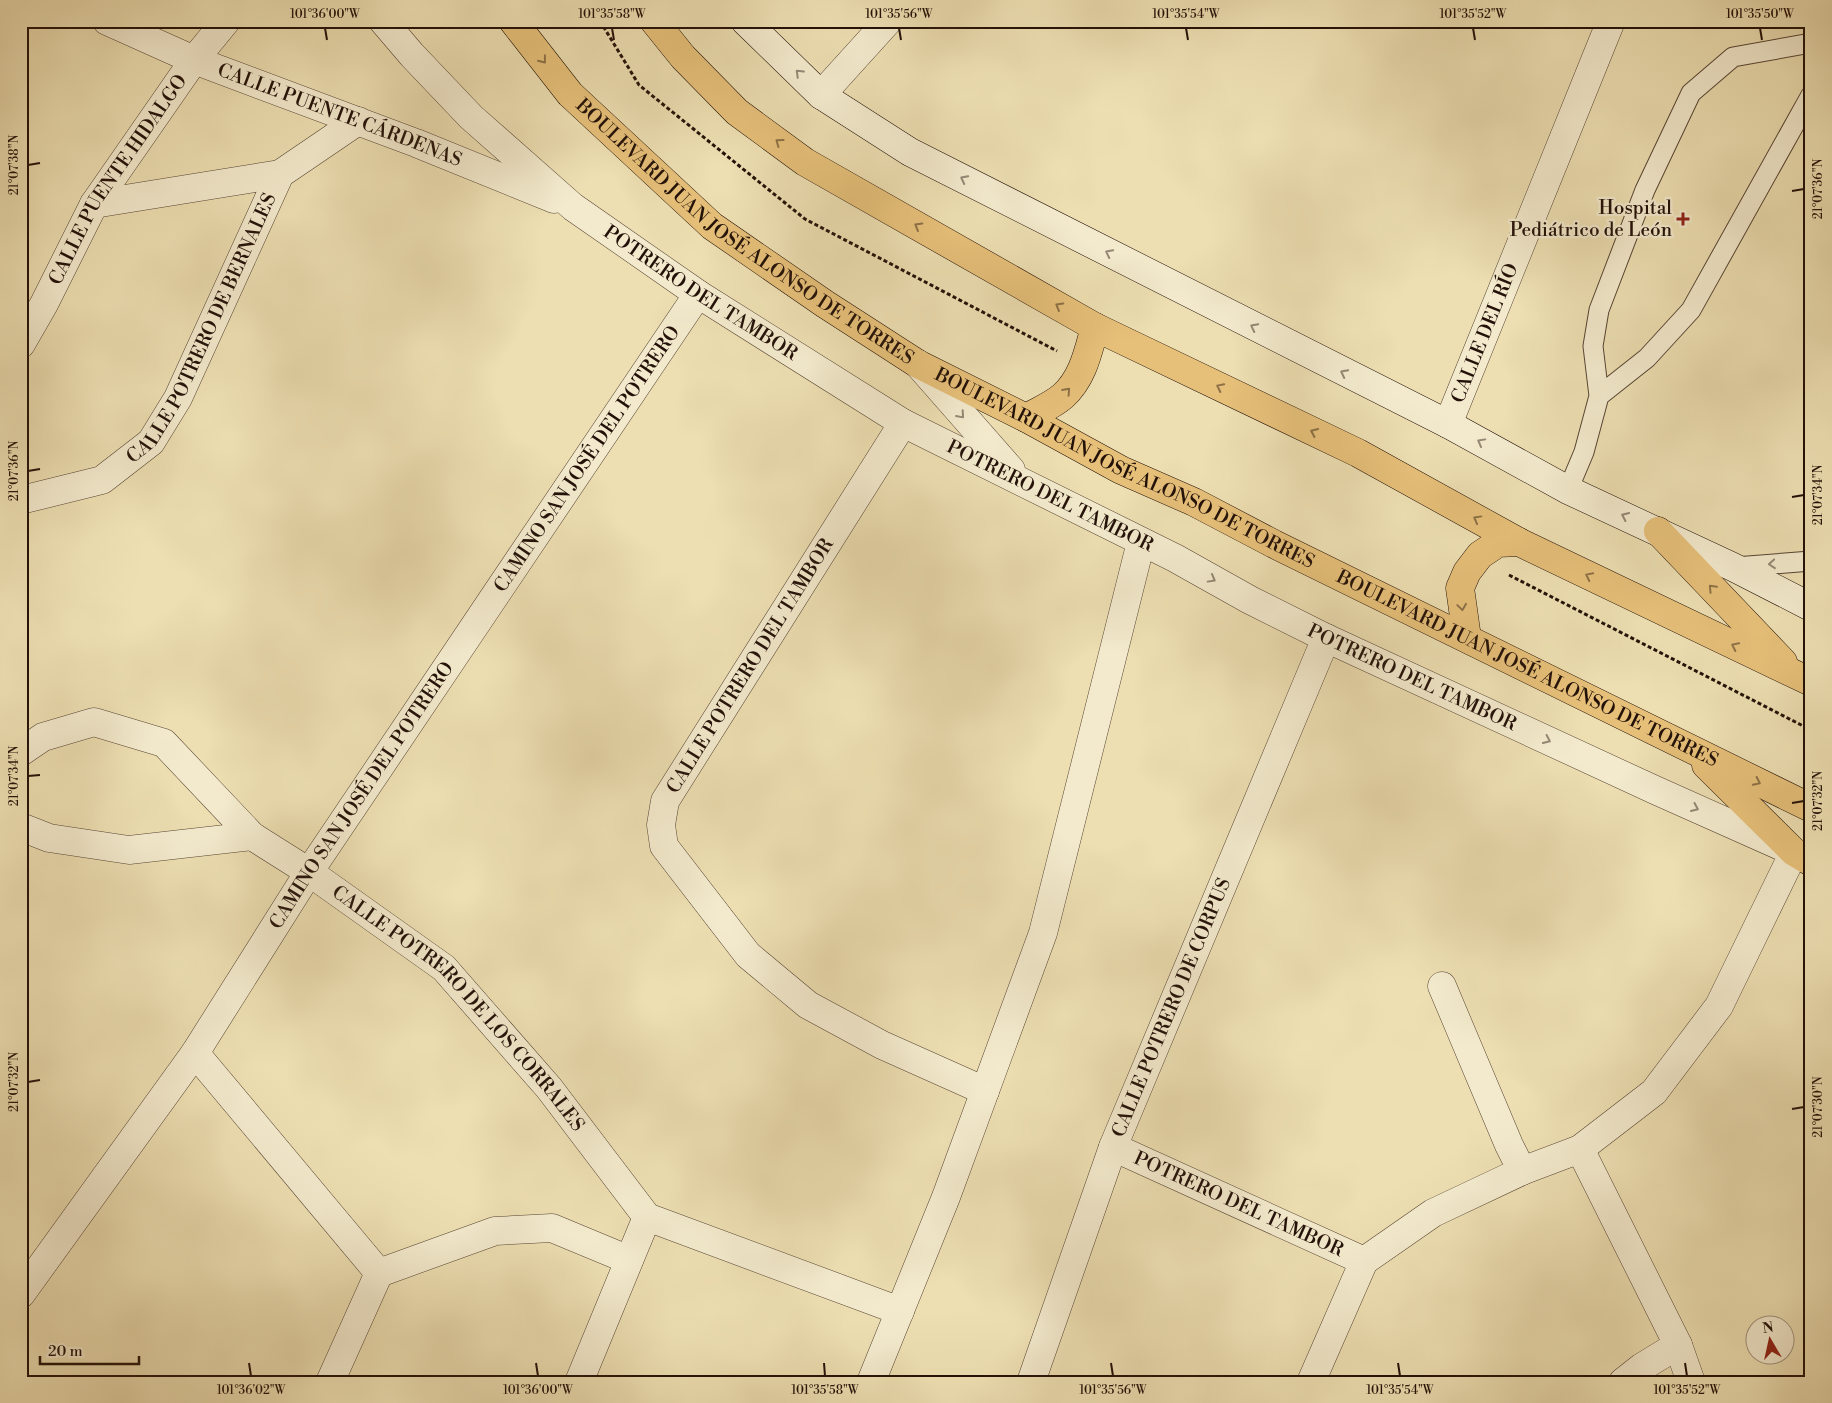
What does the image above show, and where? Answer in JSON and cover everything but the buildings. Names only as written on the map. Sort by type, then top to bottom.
[{"type":"main road","name":"BOULEVARD JUAN JOSÉ ALONSO DE TORRES","points":[[513,21],[570,94],[712,226],[825,304],[918,364],[1026,418],[1122,470],[1194,502],[1274,544],[1811,808]]},
{"type":"main road","points":[[654,21],[684,57],[737,112],[806,162],[1095,327],[1358,453],[1520,542],[1803,678]]},
{"type":"main road","points":[[1026,418],[1062,397],[1076,381],[1086,362],[1095,327]]},
{"type":"main road","points":[[1658,532],[1803,678]]},
{"type":"main road","points":[[1467,638],[1460,588],[1467,572],[1480,555],[1498,543],[1520,542]]},
{"type":"main road","points":[[1690,749],[1802,857]]},
{"type":"street","name":"CALLE PUENTE CÁRDENAS","points":[[107,21],[194,60],[358,121],[573,206]]},
{"type":"street","name":"CALLE PUENTE HIDALGO","points":[[21,344],[44,304],[94,204],[194,60],[226,21]]},
{"type":"street","name":"POTRERO DEL TAMBOR","points":[[383,21],[412,55],[471,117],[573,206],[698,294],[903,422],[1175,558],[1250,600],[1326,638],[1802,857]]},
{"type":"street","points":[[745,21],[821,95],[910,152],[1448,424],[1568,490],[1733,567],[1811,607]]},
{"type":"street","points":[[821,95],[888,21]]},
{"type":"street","name":"CALLE DEL RÍO","points":[[1448,424],[1611,21]]},
{"type":"street","name":"CALLE POTRERO DE BERNALES","points":[[21,500],[102,480],[151,442],[178,398],[280,174],[358,121]]},
{"type":"street","points":[[94,204],[280,174]]},
{"type":"street","name":"CAMINO SAN JOSÉ DEL POTRERO","points":[[21,1294],[195,1053],[309,872],[698,294]]},
{"type":"street","points":[[918,364],[976,432],[1023,482]]},
{"type":"street","name":"CALLE POTRERO DEL TAMBOR","points":[[903,422],[665,801],[661,825],[664,846],[748,955],[808,1005],[882,1045],[985,1091]]},
{"type":"street","points":[[871,1382],[946,1197],[1043,933],[1141,542]]},
{"type":"street","name":"CALLE POTRERO DE CORPUS","points":[[1031,1382],[1113,1147],[1326,638]]},
{"type":"street","name":"CALLE POTRERO DE LOS CORRALES","points":[[21,752],[43,737],[94,722],[164,743],[252,836],[309,872],[444,968],[549,1088],[647,1217]]},
{"type":"street","points":[[21,827],[49,838],[129,850],[252,836]]},
{"type":"street","points":[[1311,1382],[1364,1261],[1433,1213],[1522,1171],[1580,1149],[1654,1092],[1719,1006],[1802,857]]},
{"type":"street","points":[[1442,986],[1509,1145],[1522,1171]]},
{"type":"street","points":[[195,1053],[380,1273]]},
{"type":"street","name":"POTRERO DEL TAMBOR","points":[[1113,1147],[1364,1261]]},
{"type":"street","points":[[1580,1149],[1678,1345],[1691,1382]]},
{"type":"street","points":[[580,1382],[647,1217],[900,1311]]},
{"type":"street","points":[[330,1382],[380,1273],[495,1231],[552,1228],[628,1260]]},
{"type":"street","points":[[1623,1382],[1642,1367],[1678,1345]]},
{"type":"lane","points":[[1568,490],[1584,452],[1599,396],[1593,346],[1599,310],[1646,190],[1691,93],[1733,57],[1811,43]]},
{"type":"lane","points":[[1599,396],[1647,358],[1691,310],[1811,95]]},
{"type":"lane","points":[[1733,567],[1811,561]]},
{"type":"place","name":"Hospital Pediátrico de León","points":[[1683,219]]}]
